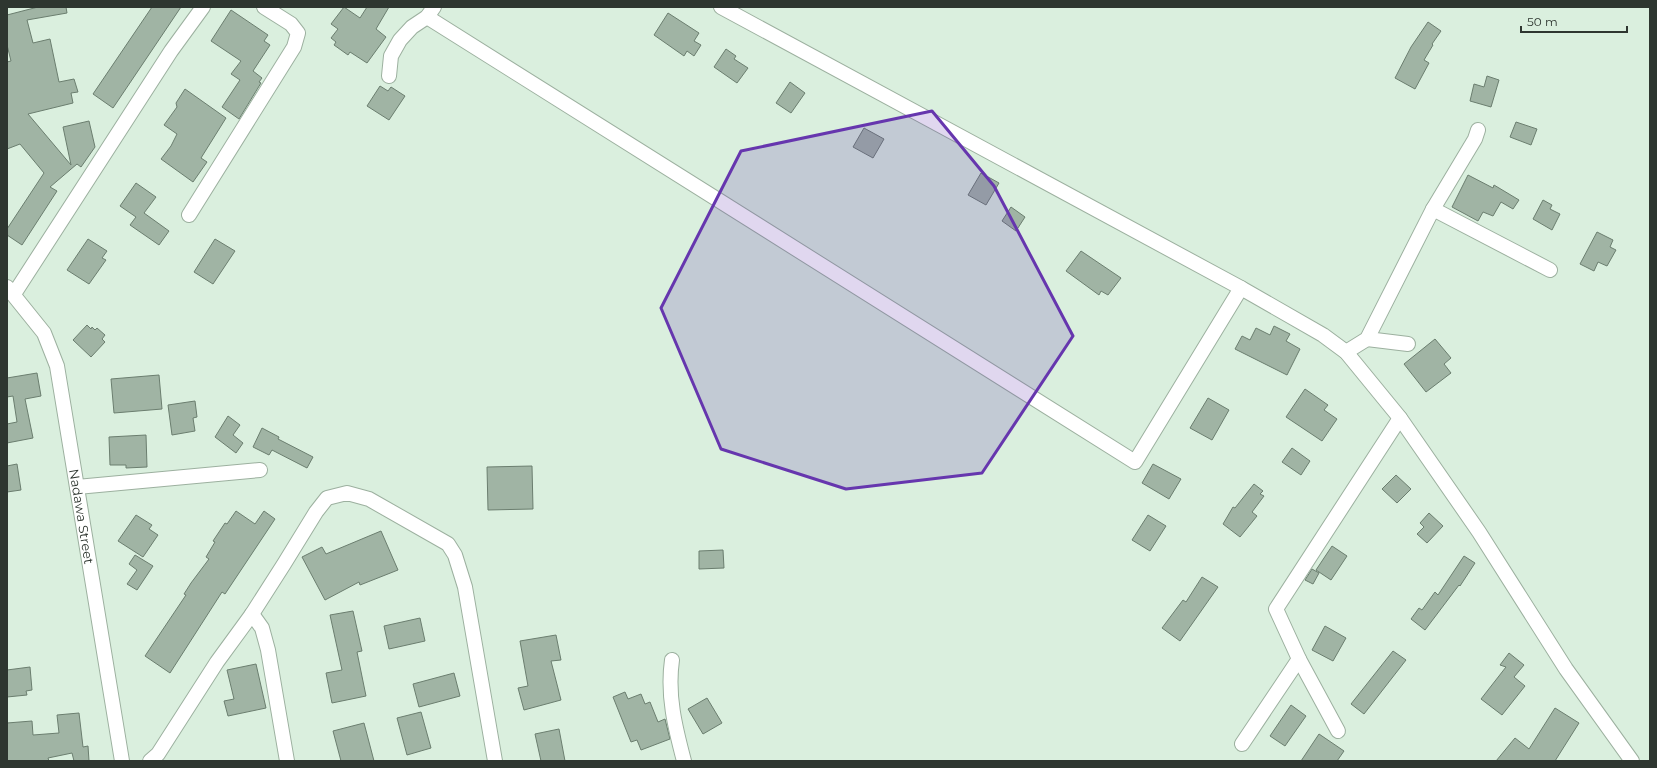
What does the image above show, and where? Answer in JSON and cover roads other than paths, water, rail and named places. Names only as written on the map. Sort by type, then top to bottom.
[{"type":"street","points":[[10,290],[166,58],[203,7]]},
{"type":"street","points":[[189,215],[294,47],[298,33],[291,24],[264,7]]},
{"type":"street","points":[[721,7],[1240,288],[1324,335],[1346,352],[1400,418],[1479,532],[1566,668],[1632,761]]},
{"type":"street","points":[[389,76],[391,56],[400,40],[412,27],[431,12],[1135,462],[1240,288]]},
{"type":"street","points":[[1346,352],[1367,339],[1433,209],[1475,139],[1478,130]]},
{"type":"street","points":[[1433,209],[1550,270]]},
{"type":"street","name":"Nadawa Street","points":[[10,290],[44,333],[57,366],[122,761]]},
{"type":"street","points":[[1367,339],[1408,344]]},
{"type":"street","points":[[1338,731],[1299,659],[1276,609],[1400,418]]},
{"type":"street","points":[[77,487],[260,470]]},
{"type":"street","points":[[150,761],[158,754],[217,662],[252,614],[316,512],[327,498],[347,493],[369,499],[448,544],[455,555],[465,587],[495,761]]},
{"type":"street","points":[[252,614],[262,628],[268,650],[288,761]]},
{"type":"street","points":[[1242,744],[1299,659]]},
{"type":"street","points":[[672,660],[670,678],[672,715],[684,761]]}]
